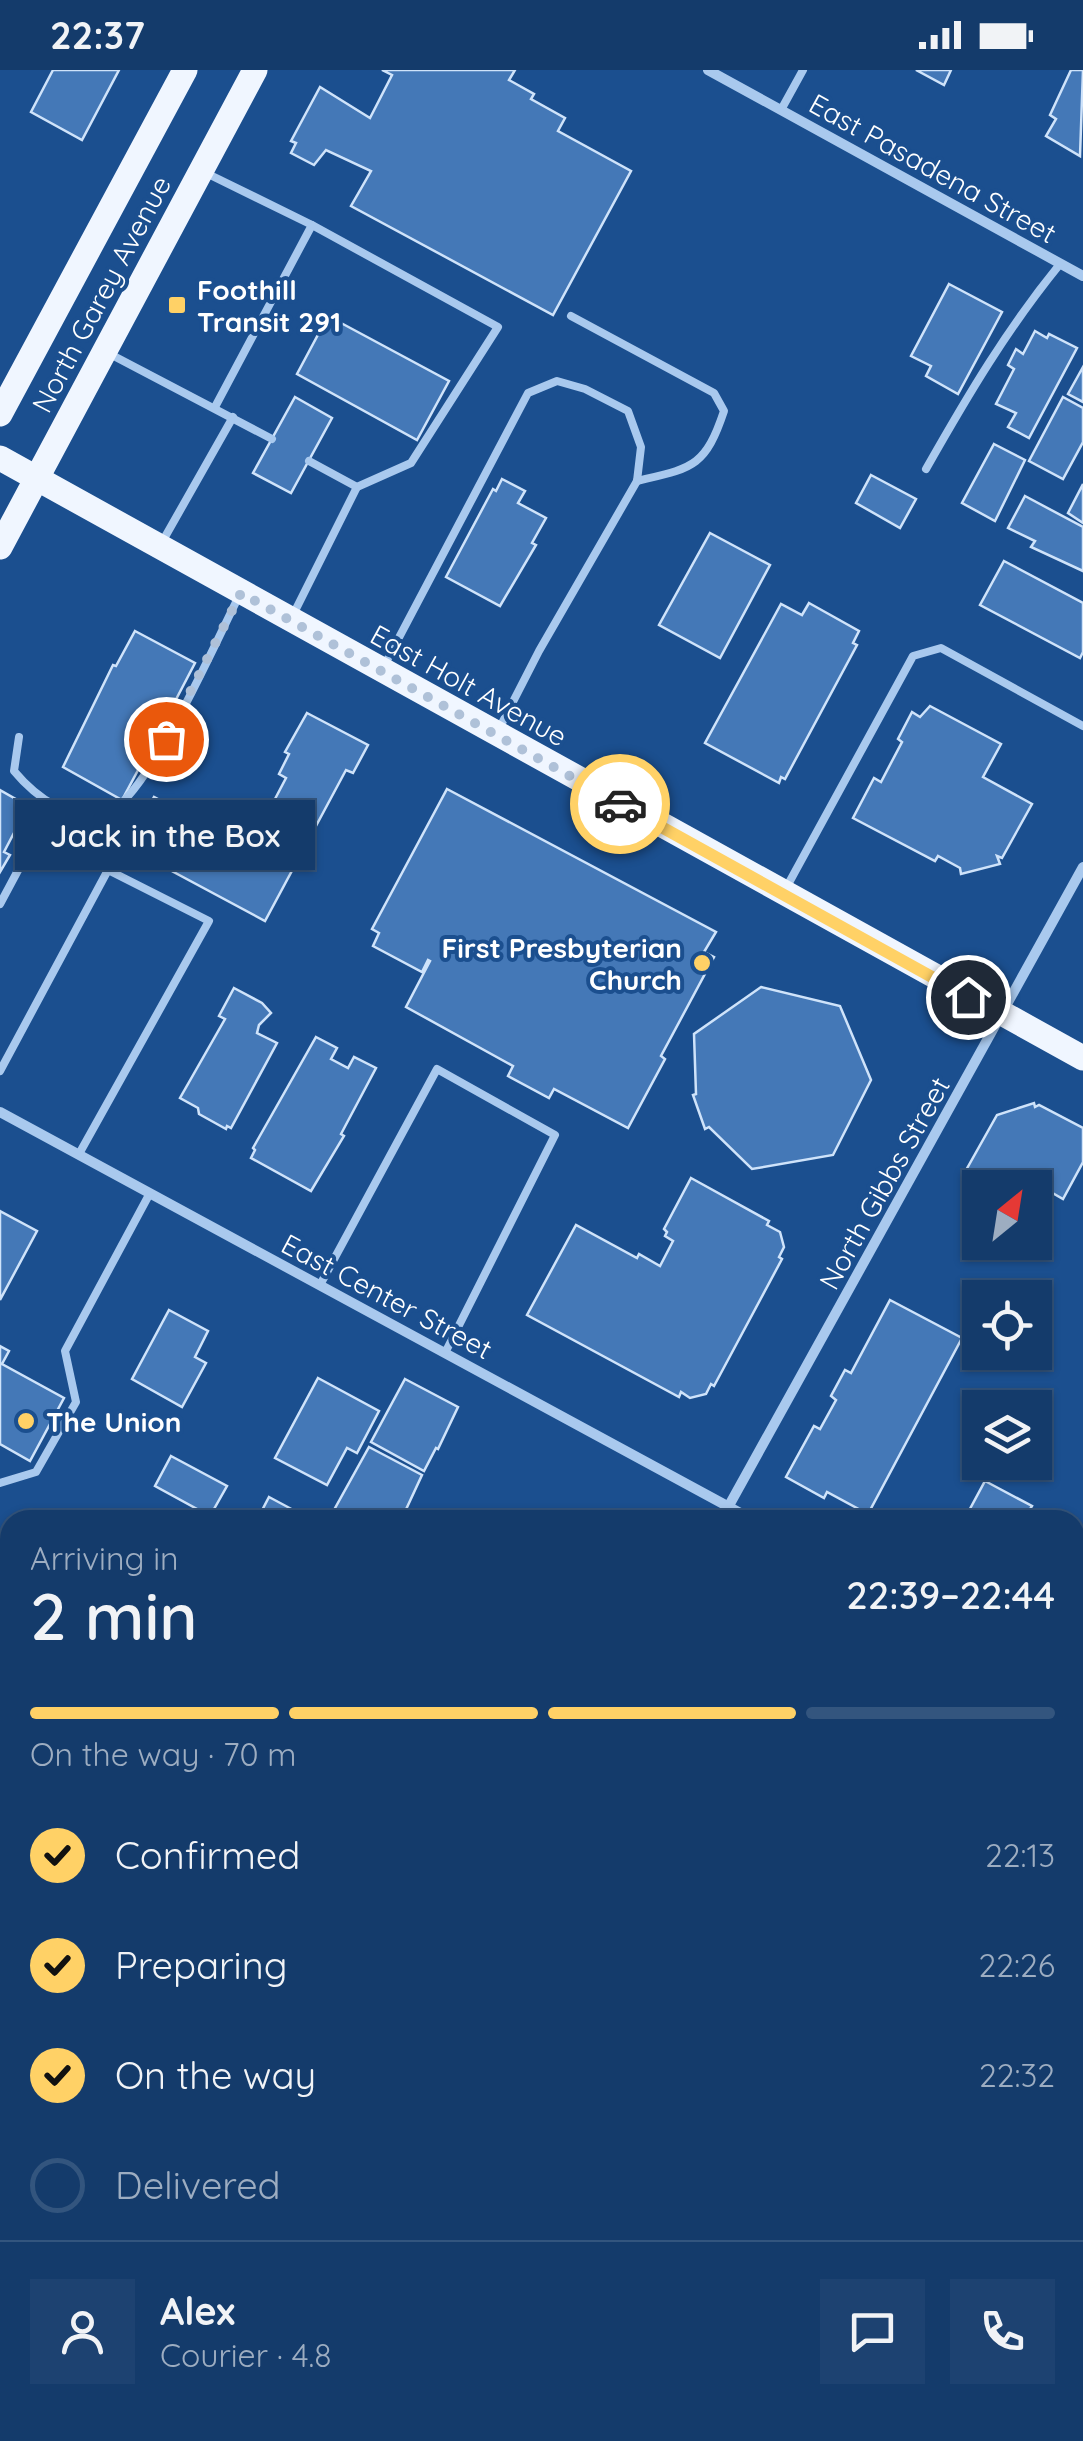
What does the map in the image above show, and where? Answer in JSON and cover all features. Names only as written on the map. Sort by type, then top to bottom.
[{"type":"main road","name":"North Garey Avenue","points":[[0,414],[185,70]]},
{"type":"main road","name":"North Garey Avenue","points":[[0,547],[256,70]]},
{"type":"main road","name":"East Holt Avenue","points":[[0,458],[1083,1058]]},
{"type":"street","name":"East Pasadena Street","points":[[708,70],[1083,276]]},
{"type":"street","name":"North Gibbs Street","points":[[727,1510],[1083,867]]},
{"type":"street","name":"East Center Street","points":[[0,1112],[734,1510]]},
{"type":"lane","points":[[781,110],[803,70]]},
{"type":"lane","points":[[202,171],[312,225],[498,327],[411,463],[357,487],[290,620]]},
{"type":"lane","points":[[214,407],[312,225]]},
{"type":"lane","points":[[926,469],[1016,317],[1060,264]]},
{"type":"lane","points":[[571,316],[714,393],[724,412],[713,443],[693,466],[637,480]]},
{"type":"lane","points":[[104,352],[272,439]]},
{"type":"lane","points":[[382,671],[528,393],[557,381],[585,389],[628,411],[641,447],[637,480],[539,651],[496,735]]},
{"type":"lane","points":[[160,547],[233,417]]},
{"type":"lane","points":[[309,460],[357,487]]},
{"type":"lane","points":[[19,737],[14,771],[32,792],[83,818],[109,813],[130,797],[166,739],[241,593]]},
{"type":"lane","points":[[783,894],[913,656],[941,648],[1083,726]]},
{"type":"lane","points":[[0,904],[38,833]]},
{"type":"lane","points":[[0,1071],[108,870],[209,921],[78,1154]]},
{"type":"lane","points":[[320,1285],[437,1069],[556,1135],[446,1353]]},
{"type":"lane","points":[[0,1483],[36,1472],[76,1402],[65,1351],[150,1193]]},
{"type":"building","points":[[53,70],[119,70],[82,140],[31,112]]},
{"type":"building","points":[[382,70],[515,70],[509,80],[534,94],[531,99],[565,118],[558,131],[631,171],[553,315],[351,206],[371,171],[326,150],[314,165],[291,153],[296,143],[291,141],[320,87],[370,118],[392,75]]},
{"type":"building","points":[[916,70],[951,70],[944,85]]},
{"type":"building","points":[[1071,70],[1083,70],[1080,156],[1046,136],[1056,119],[1050,115]]},
{"type":"building","points":[[949,284],[1002,312],[958,394],[926,376],[931,366],[911,356]]},
{"type":"building","points":[[328,316],[449,381],[417,440],[297,374]]},
{"type":"building","points":[[1035,331],[1077,348],[1029,438],[1008,427],[1016,413],[996,404],[1014,369],[1008,365],[1016,349],[1023,354]]},
{"type":"building","points":[[1083,367],[1083,402],[1068,394]]},
{"type":"building","points":[[295,397],[332,418],[291,493],[253,473]]},
{"type":"building","points":[[1063,397],[1083,408],[1083,442],[1063,479],[1029,461]]},
{"type":"building","points":[[994,444],[1025,460],[995,521],[962,503]]},
{"type":"building","points":[[871,475],[916,499],[900,528],[856,503]]},
{"type":"building","points":[[502,479],[525,491],[518,503],[546,518],[532,543],[536,545],[500,606],[446,577]]},
{"type":"building","points":[[1083,484],[1083,523],[1068,513]]},
{"type":"building","points":[[1025,496],[1083,527],[1083,571],[1031,547],[1035,541],[1008,528]]},
{"type":"building","points":[[710,533],[770,565],[720,658],[659,625]]},
{"type":"building","points":[[1004,561],[1083,603],[1080,658],[980,605]]},
{"type":"building","points":[[809,603],[859,631],[853,643],[857,645],[785,779],[781,777],[779,783],[705,743],[781,604],[802,615]]},
{"type":"building","points":[[135,631],[195,663],[170,711],[176,714],[166,735],[159,731],[122,800],[63,767],[113,665],[116,666]]},
{"type":"building","points":[[930,706],[1001,744],[983,777],[1032,804],[1002,858],[997,856],[1000,864],[961,874],[960,868],[938,856],[935,861],[853,818],[874,778],[881,782],[902,742],[898,739],[912,712],[920,717]]},
{"type":"building","points":[[307,713],[368,745],[353,773],[346,770],[265,921],[127,847],[154,797],[192,817],[188,825],[245,856],[286,778],[279,774],[289,754],[285,752]]},
{"type":"building","points":[[447,789],[716,932],[704,952],[714,957],[628,1128],[554,1089],[549,1098],[508,1076],[513,1066],[406,1007],[430,961],[422,972],[373,946],[379,933],[372,929]]},
{"type":"building","points":[[0,790],[28,806],[4,852],[10,855],[0,872]]},
{"type":"building","points":[[761,987],[840,1006],[871,1080],[833,1155],[752,1169],[709,1127],[705,1129],[693,1095],[694,1034]]},
{"type":"building","points":[[234,988],[262,1003],[271,1013],[257,1033],[277,1043],[231,1128],[226,1129],[180,1098],[225,1019],[219,1016]]},
{"type":"building","points":[[316,1037],[337,1048],[331,1059],[348,1068],[354,1057],[376,1068],[341,1134],[344,1136],[311,1191],[251,1158]]},
{"type":"building","points":[[1034,1103],[1035,1107],[1039,1105],[1083,1128],[1083,1162],[1063,1199],[1052,1193],[1052,1170],[966,1170],[997,1115]]},
{"type":"building","points":[[691,1178],[769,1221],[767,1225],[780,1232],[784,1247],[779,1257],[782,1259],[714,1386],[711,1384],[706,1394],[690,1398],[681,1392],[679,1397],[527,1315],[576,1225],[660,1266],[673,1241],[665,1236],[664,1229]]},
{"type":"building","points":[[0,1211],[37,1231],[0,1300]]},
{"type":"building","points":[[890,1300],[962,1338],[870,1510],[861,1510],[827,1492],[824,1498],[786,1477],[814,1426],[820,1429],[836,1400],[831,1396],[845,1370],[851,1373]]},
{"type":"building","points":[[169,1310],[208,1331],[195,1357],[206,1363],[182,1407],[132,1379]]},
{"type":"building","name":"The Union","points":[[0,1346],[9,1351],[2,1364],[64,1398],[30,1461],[0,1444]]},
{"type":"building","points":[[318,1378],[379,1411],[357,1453],[347,1448],[327,1485],[275,1458]]},
{"type":"building","points":[[405,1379],[458,1407],[424,1471],[371,1442]]},
{"type":"building","points":[[369,1447],[422,1475],[406,1510],[334,1510]]},
{"type":"building","points":[[171,1456],[227,1486],[213,1510],[199,1510],[155,1486]]},
{"type":"building","points":[[985,1481],[1032,1506],[1030,1510],[969,1510]]},
{"type":"building","points":[[269,1497],[293,1510],[262,1510]]},
{"type":"way so far","points":[[166,739],[241,593],[620,804]]},
{"type":"place","name":"Foothill Transit 291","points":[[177,305]]},
{"type":"place","name":"Jack in the Box","points":[[166,739]]},
{"type":"place","name":"First Presbyterian Church","points":[[702,963]]},
{"type":"place","name":"The Union","points":[[26,1421]]},
{"type":"route","points":[[620,804],[968,997]]}]
